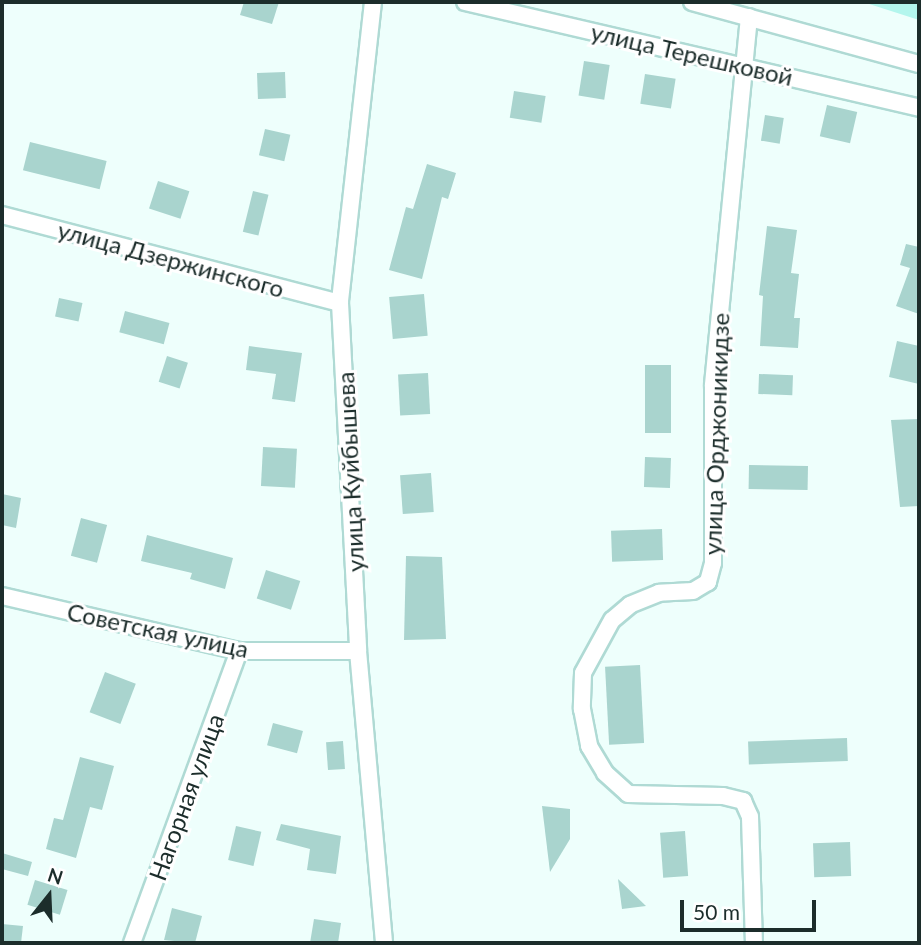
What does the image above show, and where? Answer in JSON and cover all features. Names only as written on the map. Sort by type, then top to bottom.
[{"type":"street","name":"улица Куйбышева","points":[[373,2],[340,303],[358,652],[384,943]]},
{"type":"street","name":"улица Терешковой","points":[[465,2],[919,108]]},
{"type":"street","name":"улица Терешковой","points":[[692,2],[919,64]]},
{"type":"street","name":"улица Орджоникидзе","points":[[749,18],[713,386],[713,564],[708,582],[693,590],[659,593],[630,605],[612,620],[583,673],[582,709],[589,746],[605,773],[628,794],[723,796],[743,801],[750,817],[754,943]]},
{"type":"street","name":"улица Дзержинского","points":[[2,215],[340,303]]},
{"type":"street","name":"Советская улица","points":[[2,596],[239,651],[358,652]]},
{"type":"street","name":"Нагорная улица","points":[[132,943],[239,651]]},
{"type":"shaded area","points":[[863,2],[919,2],[919,20]]},
{"type":"building","points":[[244,2],[279,2],[272,24],[240,15]]},
{"type":"building","points":[[584,61],[610,65],[604,100],[579,96]]},
{"type":"building","points":[[285,72],[286,98],[258,99],[257,73]]},
{"type":"building","points":[[645,74],[676,79],[671,108],[640,104]]},
{"type":"building","points":[[514,91],[546,96],[541,123],[510,118]]},
{"type":"building","points":[[827,105],[857,112],[850,143],[820,136]]},
{"type":"building","points":[[765,115],[784,118],[780,144],[761,141]]},
{"type":"building","points":[[265,129],[290,135],[284,161],[259,155]]},
{"type":"building","points":[[30,142],[107,161],[100,189],[23,170]]},
{"type":"building","points":[[427,164],[456,173],[448,199],[442,197],[422,279],[389,270],[406,207],[413,209]]},
{"type":"building","points":[[158,181],[189,191],[180,219],[149,209]]},
{"type":"building","points":[[253,191],[269,195],[258,236],[243,232]]},
{"type":"building","points":[[767,226],[797,230],[791,273],[799,274],[794,318],[800,318],[798,348],[760,346],[763,296],[759,295]]},
{"type":"building","points":[[906,244],[919,247],[919,314],[896,306],[910,268],[900,265]]},
{"type":"building","points":[[424,294],[428,336],[393,339],[389,297]]},
{"type":"building","points":[[59,298],[82,303],[79,322],[55,317]]},
{"type":"building","points":[[125,311],[169,323],[164,344],[119,332]]},
{"type":"building","points":[[897,341],[919,346],[919,384],[889,377]]},
{"type":"building","points":[[249,346],[302,353],[295,402],[272,399],[276,374],[246,370]]},
{"type":"building","points":[[167,356],[188,363],[180,388],[159,382]]},
{"type":"building","points":[[645,365],[671,365],[671,433],[645,433]]},
{"type":"building","points":[[428,373],[430,414],[400,416],[398,375]]},
{"type":"building","points":[[759,374],[793,375],[792,395],[758,394]]},
{"type":"building","points":[[919,419],[919,506],[900,507],[891,420]]},
{"type":"building","points":[[263,447],[297,449],[295,488],[261,486]]},
{"type":"building","points":[[645,457],[671,458],[670,488],[644,487]]},
{"type":"building","points":[[749,465],[808,466],[808,490],[749,489]]},
{"type":"building","points":[[431,473],[434,512],[403,514],[400,475]]},
{"type":"building","points":[[2,494],[21,498],[16,528],[2,525]]},
{"type":"building","points":[[81,518],[107,525],[97,563],[71,556]]},
{"type":"building","points":[[662,529],[663,560],[612,562],[611,531]]},
{"type":"building","points":[[147,535],[233,558],[225,589],[190,579],[192,573],[141,561]]},
{"type":"building","points":[[406,556],[442,557],[446,639],[404,640]]},
{"type":"building","points":[[266,570],[300,581],[291,610],[257,599]]},
{"type":"building","points":[[640,665],[644,743],[609,745],[605,667]]},
{"type":"building","points":[[105,672],[136,684],[120,724],[90,712]]},
{"type":"building","points":[[273,723],[303,731],[297,753],[267,745]]},
{"type":"building","points":[[847,738],[848,761],[749,764],[748,741]]},
{"type":"building","points":[[343,741],[345,769],[328,770],[326,742]]},
{"type":"building","points":[[80,757],[114,766],[102,810],[90,807],[76,858],[46,849],[54,818],[63,820]]},
{"type":"building","points":[[542,806],[570,809],[570,839],[550,872]]},
{"type":"building","points":[[281,824],[341,836],[336,874],[307,870],[310,849],[276,840]]},
{"type":"building","points":[[236,826],[261,832],[253,866],[228,860]]},
{"type":"building","points":[[685,831],[688,876],[663,878],[660,833]]},
{"type":"building","points":[[850,842],[851,876],[814,877],[813,843]]},
{"type":"building","points":[[2,853],[32,862],[28,876],[2,869]]},
{"type":"building","points":[[618,879],[646,906],[622,909]]},
{"type":"building","points":[[35,880],[68,890],[60,915],[27,905]]},
{"type":"building","points":[[172,908],[202,916],[195,943],[164,940]]},
{"type":"building","points":[[314,919],[341,923],[338,943],[310,943]]},
{"type":"building","points":[[2,924],[23,926],[21,943],[2,943]]}]
